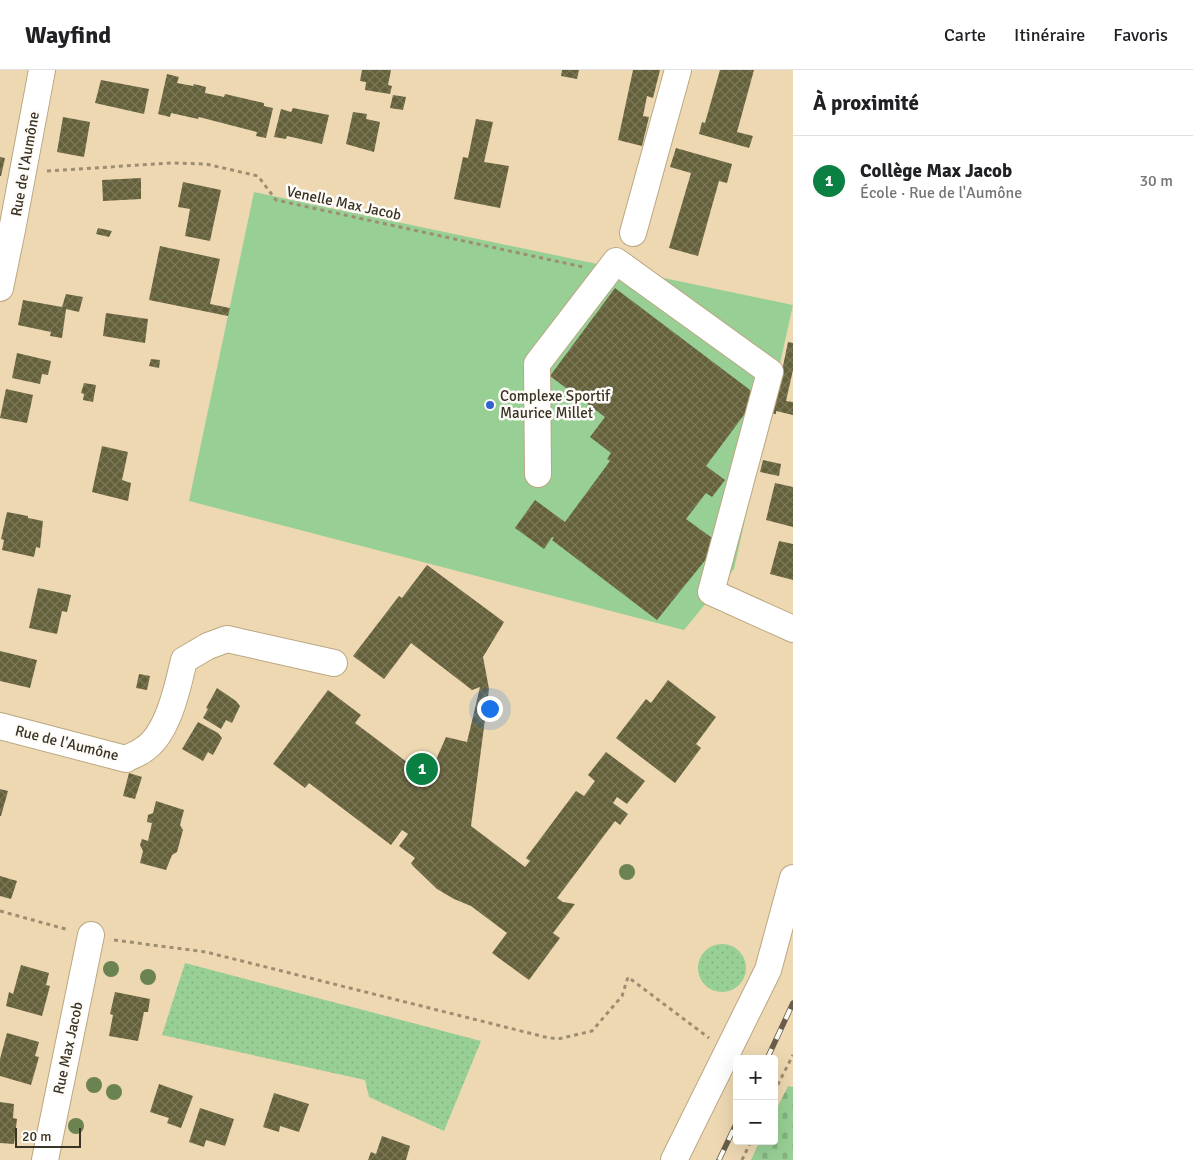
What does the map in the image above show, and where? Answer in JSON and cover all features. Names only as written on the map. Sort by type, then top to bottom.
[{"type":"street","name":"Rue de l'Aumône","points":[[0,288],[42,70]]},
{"type":"street","points":[[633,233],[678,70]]},
{"type":"street","points":[[538,474],[537,364],[616,261],[770,372],[711,592],[793,629]]},
{"type":"street","name":"Rue de l'Aumône","points":[[0,726],[126,758],[145,749],[160,732],[175,698],[184,660],[208,646],[227,639],[334,663]]},
{"type":"street","points":[[674,1160],[768,970],[793,878]]},
{"type":"street","name":"Rue Max Jacob","points":[[45,1160],[91,935]]},
{"type":"path","name":"Venelle Max Jacob","points":[[24,167],[42,172],[171,163],[206,164],[258,176],[276,200],[608,272]]},
{"type":"path","points":[[0,910],[91,935],[206,952],[558,1039],[592,1031],[622,996],[628,977],[721,1048],[728,1051]]},
{"type":"path","points":[[778,1084],[793,1055]]},
{"type":"path","points":[[742,1160],[749,1145]]},
{"type":"green space","name":"Complexe Sportif Maurice Millet","points":[[254,192],[793,305],[734,569],[684,630],[189,501]]},
{"type":"green space","points":[[717,944],[727,944],[739,951],[746,963],[746,973],[739,985],[727,992],[717,992],[709,988],[702,981],[698,973],[698,963],[702,955],[709,948]]},
{"type":"green space","points":[[185,963],[481,1041],[444,1131],[369,1097],[365,1080],[162,1035]]},
{"type":"green space","points":[[788,1086],[793,1087],[793,1160],[751,1160],[758,1145],[778,1145],[778,1106]]},
{"type":"building","points":[[362,70],[391,70],[388,85],[392,86],[390,94],[365,90],[366,82],[360,81]]},
{"type":"building","points":[[562,70],[579,70],[577,79],[561,76]]},
{"type":"building","points":[[633,70],[660,70],[653,98],[647,96],[643,116],[649,117],[642,146],[618,140]]},
{"type":"building","points":[[720,70],[754,70],[737,132],[753,136],[749,148],[699,134],[702,122],[705,123]]},
{"type":"building","points":[[167,74],[179,77],[177,83],[206,87],[205,93],[224,97],[225,94],[264,103],[264,106],[273,108],[266,138],[256,136],[257,132],[199,117],[198,119],[171,113],[170,117],[158,114]]},
{"type":"building","points":[[101,80],[149,89],[144,114],[95,103]]},
{"type":"building","points":[[393,95],[406,97],[403,110],[390,108]]},
{"type":"building","points":[[293,108],[329,115],[322,144],[287,136],[286,139],[274,137],[281,109],[291,112]]},
{"type":"building","points":[[353,112],[367,114],[366,119],[380,122],[374,152],[346,144]]},
{"type":"building","points":[[63,117],[90,122],[84,157],[57,152]]},
{"type":"building","points":[[476,119],[493,122],[484,162],[509,166],[500,208],[454,199],[463,157],[468,158]]},
{"type":"building","points":[[676,148],[732,164],[727,183],[719,181],[698,256],[669,248],[691,173],[670,167]]},
{"type":"building","points":[[0,157],[5,158],[1,176],[0,176]]},
{"type":"building","points":[[141,178],[141,199],[103,201],[102,180]]},
{"type":"building","points":[[183,182],[221,190],[210,241],[185,236],[190,209],[178,207]]},
{"type":"building","points":[[98,228],[112,231],[109,237],[96,234]]},
{"type":"building","points":[[160,246],[220,259],[210,304],[230,308],[228,316],[149,300]]},
{"type":"building","points":[[615,288],[758,396],[706,466],[725,480],[712,497],[706,493],[686,519],[719,543],[657,620],[552,540],[554,538],[552,537],[544,549],[515,528],[535,500],[565,522],[610,461],[607,459],[611,453],[590,437],[605,417],[550,376]]},
{"type":"building","points":[[66,294],[83,297],[79,312],[66,309],[62,338],[50,336],[51,332],[18,325],[23,300],[62,307]]},
{"type":"building","points":[[106,313],[148,319],[145,343],[103,336]]},
{"type":"building","points":[[788,342],[793,343],[793,370],[786,401],[793,402],[793,415],[776,411],[776,414],[773,414]]},
{"type":"building","points":[[17,353],[51,361],[48,375],[42,374],[40,384],[12,378]]},
{"type":"building","points":[[151,359],[160,360],[159,368],[149,366]]},
{"type":"building","points":[[84,383],[96,385],[93,402],[83,400],[84,394],[81,393]]},
{"type":"building","points":[[6,389],[33,395],[27,423],[0,418]]},
{"type":"building","points":[[102,446],[128,452],[122,480],[131,483],[128,501],[92,492]]},
{"type":"building","points":[[763,460],[781,464],[779,476],[760,472]]},
{"type":"building","points":[[775,483],[793,487],[793,527],[766,520]]},
{"type":"building","points":[[7,512],[43,521],[40,548],[36,547],[34,557],[2,550],[4,540],[1,539]]},
{"type":"building","points":[[779,541],[793,544],[793,580],[770,574]]},
{"type":"building","points":[[427,565],[504,622],[483,657],[489,689],[471,826],[525,867],[530,861],[526,858],[576,791],[584,796],[595,781],[588,775],[606,752],[645,781],[627,804],[617,797],[613,803],[628,814],[620,825],[615,821],[557,898],[563,902],[575,904],[553,933],[560,938],[529,980],[492,953],[507,933],[471,906],[437,889],[413,866],[411,863],[415,858],[399,846],[408,834],[402,830],[391,845],[309,783],[305,788],[273,764],[328,690],[361,715],[355,723],[428,778],[446,737],[467,742],[480,687],[472,690],[411,643],[384,679],[353,656],[399,596],[402,598]]},
{"type":"building","points":[[38,588],[71,595],[67,612],[62,611],[57,634],[29,628]]},
{"type":"building","points":[[0,651],[37,660],[30,688],[0,681]]},
{"type":"building","points":[[139,674],[150,676],[147,690],[136,688]]},
{"type":"building","points":[[668,680],[716,717],[696,744],[701,748],[675,783],[616,738],[646,699],[651,703]]},
{"type":"building","points":[[217,688],[240,706],[232,723],[226,720],[221,729],[203,718],[208,709],[206,708]]},
{"type":"building","points":[[198,722],[218,733],[222,738],[213,755],[208,752],[203,761],[182,749]]},
{"type":"building","points":[[129,773],[142,777],[135,799],[123,796]]},
{"type":"building","points":[[0,789],[8,791],[1,816],[0,816]]},
{"type":"building","points":[[156,801],[184,810],[180,825],[183,830],[177,852],[172,855],[166,870],[140,863],[143,851],[140,845],[142,839],[148,841],[152,823],[147,822],[148,815],[153,813]]},
{"type":"building","points":[[0,876],[17,881],[11,899],[0,896]]},
{"type":"building","points":[[21,965],[49,973],[46,985],[50,986],[42,1016],[6,1006],[9,992],[13,994]]},
{"type":"building","points":[[115,992],[150,999],[148,1012],[144,1012],[138,1041],[109,1036],[113,1015],[110,1014]]},
{"type":"building","points":[[7,1033],[39,1042],[35,1056],[39,1057],[31,1085],[0,1076],[0,1059]]},
{"type":"building","points":[[159,1084],[193,1096],[181,1128],[167,1123],[169,1118],[150,1112]]},
{"type":"building","points":[[274,1093],[309,1104],[299,1132],[280,1126],[279,1132],[263,1127]]},
{"type":"building","points":[[0,1102],[14,1104],[13,1118],[17,1119],[14,1144],[0,1143]]},
{"type":"building","points":[[200,1108],[234,1119],[225,1146],[206,1140],[204,1147],[189,1142]]},
{"type":"building","points":[[382,1136],[410,1146],[406,1160],[368,1160],[371,1152],[376,1154]]},
{"type":"railway","points":[[769,1055],[793,1003]]},
{"type":"railway","points":[[719,1160],[733,1130]]},
{"type":"place","name":"Complexe Sportif Maurice Millet","points":[[490,405]]},
{"type":"place","name":"Collège Max Jacob","points":[[422,769]]}]
